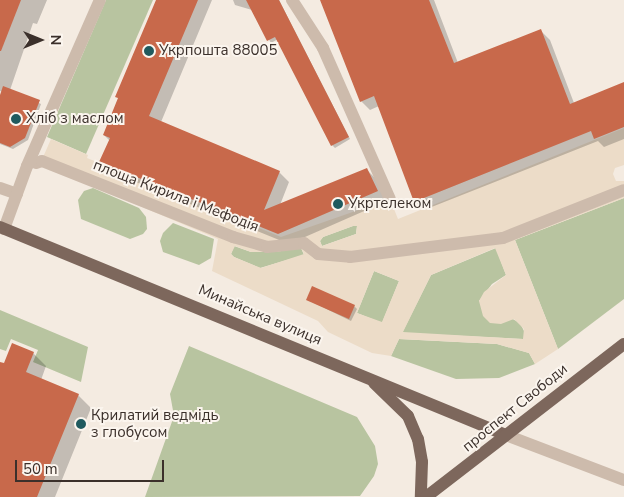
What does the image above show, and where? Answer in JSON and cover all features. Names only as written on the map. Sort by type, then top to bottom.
[{"type":"main road","name":"Минайська вулиця","points":[[2,228],[506,435]]},
{"type":"main road","name":"проспект Свободи","points":[[426,497],[624,344]]},
{"type":"main road","points":[[368,378],[408,416],[418,440],[422,462],[421,497]]},
{"type":"street","points":[[2,228],[100,0]]},
{"type":"street","points":[[292,0],[323,48],[390,199]]},
{"type":"street","name":"площа Кирила і Мефодія","points":[[36,163],[42,161],[233,237],[267,247],[304,243],[318,254],[350,258],[502,238],[624,190]]},
{"type":"street","points":[[0,188],[17,194]]},
{"type":"street","points":[[506,435],[624,480]]},
{"type":"green space","points":[[106,0],[153,0],[86,154],[47,137]]},
{"type":"green space","points":[[93,188],[139,208],[146,217],[147,229],[143,234],[130,239],[81,219],[78,200],[84,191]]},
{"type":"green space","points":[[624,198],[624,299],[558,349],[515,240]]},
{"type":"green space","points":[[173,223],[214,239],[211,258],[199,265],[163,252],[160,241],[163,233]]},
{"type":"green space","points":[[357,226],[356,234],[322,246],[320,241],[323,237]]},
{"type":"green space","points":[[234,246],[251,252],[301,248],[304,255],[260,268],[234,257],[231,254]]},
{"type":"green space","points":[[496,248],[506,275],[492,284],[479,301],[520,323],[526,335],[523,339],[402,333],[431,275]]},
{"type":"green space","points":[[374,271],[399,281],[382,323],[357,313]]},
{"type":"green space","points":[[0,310],[88,347],[81,382],[33,362],[38,350],[11,339],[6,351],[0,349]]},
{"type":"green space","points":[[399,339],[497,344],[529,353],[535,364],[499,378],[456,379],[391,356]]},
{"type":"green space","points":[[189,346],[357,417],[375,446],[378,464],[374,476],[360,496],[145,497],[174,416],[170,394]]},
{"type":"shaded area","points":[[624,128],[624,165],[615,168],[613,174],[616,181],[624,181],[624,198],[515,240],[558,349],[535,364],[529,353],[497,344],[399,339],[391,356],[372,353],[328,332],[318,321],[212,271],[218,239],[40,164],[51,139],[88,155],[87,158],[281,237],[390,199],[398,219]],"holes":[[[353,226],[357,226],[356,234],[322,246],[320,241],[323,237]],[[235,246],[251,252],[275,252],[301,248],[304,254],[261,268],[231,254]],[[495,248],[506,275],[484,292],[479,301],[483,316],[490,323],[501,324],[514,319],[524,329],[523,339],[403,332],[431,275]],[[374,271],[399,281],[382,322],[357,313]]]},
{"type":"building","points":[[0,0],[21,0],[1,51],[0,51]]},
{"type":"building","points":[[156,0],[198,0],[149,116],[280,171],[264,210],[367,168],[378,191],[278,234],[99,162],[110,138],[103,135],[118,98],[115,97]]},
{"type":"building","points":[[246,0],[279,0],[349,137],[331,146],[275,37],[267,41]]},
{"type":"building","points":[[320,0],[429,0],[454,63],[541,29],[570,104],[624,82],[624,127],[594,139],[591,131],[414,202],[374,96],[360,102]]},
{"type":"building","name":"Хліб з маслом","points":[[3,86],[40,100],[25,138],[10,147],[0,143],[0,95]]},
{"type":"building","points":[[312,286],[355,305],[349,319],[306,300]]},
{"type":"building","points":[[12,343],[34,352],[26,372],[79,394],[37,497],[0,497],[0,362],[4,363]]},
{"type":"place","name":"Укрпошта 88005","points":[[149,51]]},
{"type":"place","name":"Хліб з маслом","points":[[16,119]]},
{"type":"place","name":"Укртелеком","points":[[338,204]]},
{"type":"place","name":"Крилатий ведмідь з глобусом","points":[[81,424]]}]
